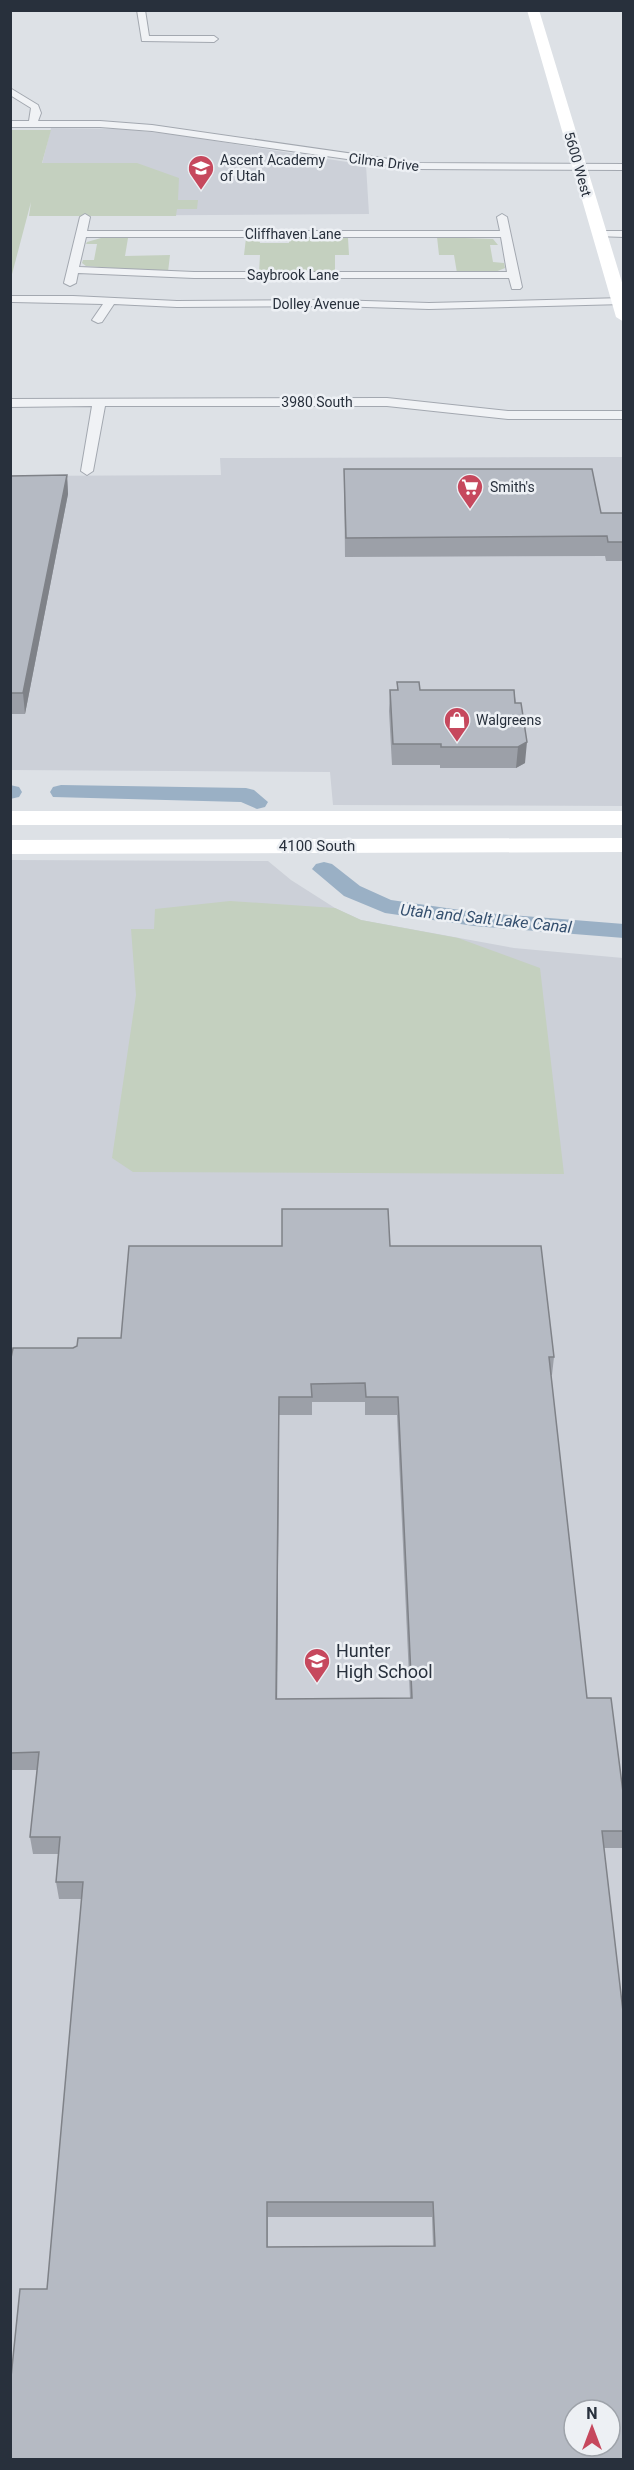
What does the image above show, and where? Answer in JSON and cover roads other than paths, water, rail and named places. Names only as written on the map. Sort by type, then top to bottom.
[{"type":"main road","name":"5600 West","points":[[533,10],[624,317]]},
{"type":"main road","name":"4100 South","points":[[10,818],[624,818]]},
{"type":"main road","name":"4100 South","points":[[10,848],[624,845]]},
{"type":"street","points":[[141,10],[145,39],[214,39]]},
{"type":"street","points":[[10,91],[35,107],[33,124]]},
{"type":"street","name":"Cilma Drive","points":[[10,124],[152,128],[417,166],[624,167]]},
{"type":"street","points":[[68,292],[85,217]]},
{"type":"street","points":[[502,217],[518,294]]},
{"type":"street","name":"Cliffhaven Lane","points":[[81,234],[505,234]]},
{"type":"street","points":[[600,234],[624,234]]},
{"type":"street","name":"Saybrook Lane","points":[[73,270],[184,275],[514,275]]},
{"type":"street","points":[[282,275],[282,297],[291,308],[297,296],[297,275]]},
{"type":"street","name":"Dolley Avenue","points":[[14,299],[291,308],[621,301]]},
{"type":"street","points":[[98,320],[110,301]]},
{"type":"street","points":[[478,304],[484,318]]},
{"type":"street","name":"3980 South","points":[[10,403],[387,402],[502,415],[624,415]]},
{"type":"street","points":[[87,471],[99,403]]},
{"type":"waterway","name":"Utah and Salt Lake Canal","points":[[61,792],[246,795],[257,802]]},
{"type":"waterway","name":"Utah and Salt Lake Canal","points":[[324,869],[352,891],[385,906],[474,919],[624,931]]},
{"type":"place","name":"Ascent Academy of Utah","points":[[201,191]]},
{"type":"place","name":"Smith's","points":[[470,510]]},
{"type":"place","name":"Walgreens","points":[[457,743]]},
{"type":"place","name":"Hunter High School","points":[[317,1684]]}]
